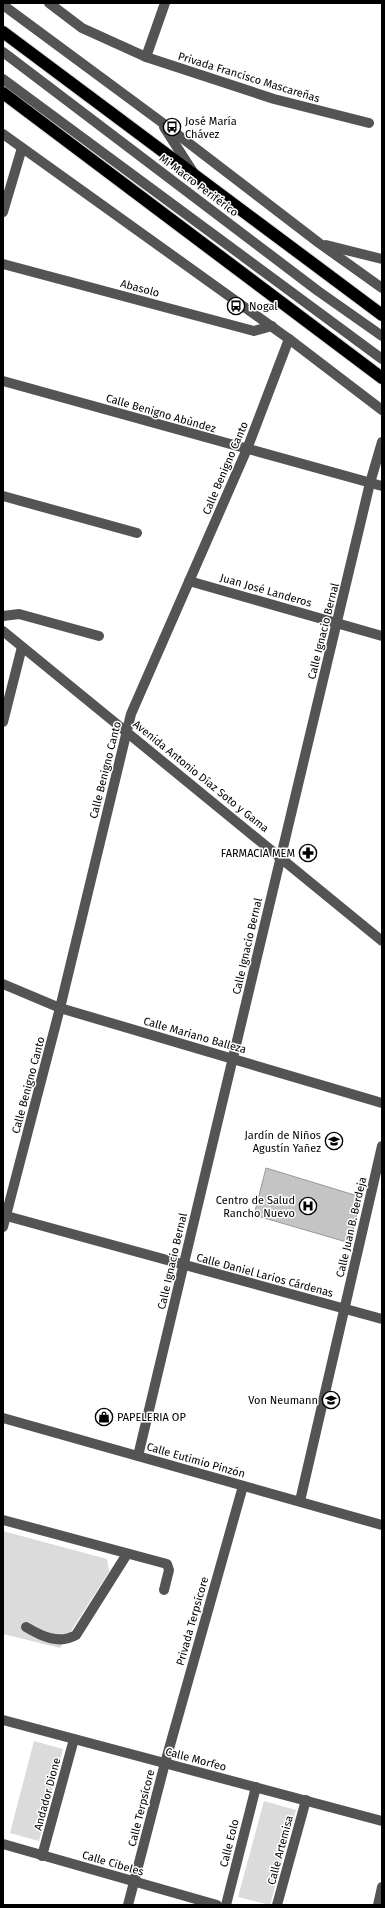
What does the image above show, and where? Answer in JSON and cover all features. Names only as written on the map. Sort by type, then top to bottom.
[{"type":"highway","points":[[3,32],[382,315]]},
{"type":"highway","points":[[3,93],[382,378]]},
{"type":"street","name":"Privada Francisco Mascareñas","points":[[49,3],[82,28],[146,57],[274,99],[368,123]]},
{"type":"street","points":[[146,57],[165,3]]},
{"type":"street","points":[[3,5],[160,121],[319,243],[382,288]]},
{"type":"street","name":"Mi Macro Periférico","points":[[3,52],[312,286],[382,336]]},
{"type":"street","points":[[3,79],[382,360]]},
{"type":"street","points":[[160,121],[194,174]]},
{"type":"street","points":[[3,134],[272,326],[382,410]]},
{"type":"street","points":[[3,212],[22,148]]},
{"type":"street","points":[[319,243],[382,259]]},
{"type":"street","name":"Abasolo","points":[[3,264],[254,331],[272,326]]},
{"type":"street","name":"Calle Benigno Canto","points":[[3,1227],[4,1216],[60,1008],[131,714],[247,449],[289,339]]},
{"type":"street","name":"Calle Benigno Abùndez","points":[[3,381],[382,486]]},
{"type":"street","name":"Calle Ignacio Bernal","points":[[138,1456],[280,856],[370,483],[382,442]]},
{"type":"street","points":[[3,496],[137,533]]},
{"type":"street","name":"Juan José Landeros","points":[[189,581],[382,636]]},
{"type":"street","points":[[3,616],[19,614],[99,636]]},
{"type":"street","name":"Avenida Antonio Díaz Soto y Gama","points":[[3,631],[280,856],[382,941]]},
{"type":"street","points":[[3,722],[22,647]]},
{"type":"street","name":"Calle Mariano Balleza","points":[[3,984],[60,1008],[382,1103]]},
{"type":"street","name":"Calle Juan B. Berdeja","points":[[300,1502],[382,1146]]},
{"type":"street","name":"Calle Daniel Larios Cárdenas","points":[[4,1216],[382,1319]]},
{"type":"street","name":"Calle Eutimio Pinzón","points":[[3,1418],[382,1525]]},
{"type":"street","name":"Privada Terpsícore","points":[[165,1763],[243,1486]]},
{"type":"street","points":[[3,1520],[167,1564],[169,1570],[164,1590]]},
{"type":"street","points":[[26,1627],[38,1634],[61,1641],[76,1635],[127,1554]]},
{"type":"street","name":"Calle Morfeo","points":[[3,1720],[382,1821]]},
{"type":"street","name":"Andador Dione","points":[[42,1856],[74,1739]]},
{"type":"street","name":"Calle Terpsícore","points":[[128,1905],[165,1763]]},
{"type":"street","name":"Calle Eolo","points":[[226,1905],[256,1787]]},
{"type":"street","name":"Calle Artemisa","points":[[277,1905],[306,1800]]},
{"type":"street","name":"Calle Cibeles","points":[[3,1844],[217,1905]]},
{"type":"street","points":[[378,1905],[382,1887]]},
{"type":"shaded area","points":[[3,1531],[107,1559],[109,1572],[60,1648],[3,1634]]},
{"type":"shaded area","points":[[34,1741],[63,1749],[39,1841],[10,1833]]},
{"type":"shaded area","points":[[264,1801],[296,1810],[270,1905],[238,1897]]},
{"type":"building","name":"Centro de Salud Rancho Nuevo","points":[[266,1168],[361,1197],[350,1243],[254,1215]]},
{"type":"place","name":"José María Chávez","points":[[172,127]]},
{"type":"place","name":"Nogal","points":[[236,306]]},
{"type":"place","name":"FARMACIA MEM","points":[[308,853]]},
{"type":"place","name":"Jardín de Niños Agustín Yañez","points":[[334,1141]]},
{"type":"place","name":"Centro de Salud Rancho Nuevo","points":[[308,1206]]},
{"type":"place","name":"Von Neumann","points":[[331,1400]]},
{"type":"place","name":"PAPELERIA OP","points":[[104,1417]]}]
